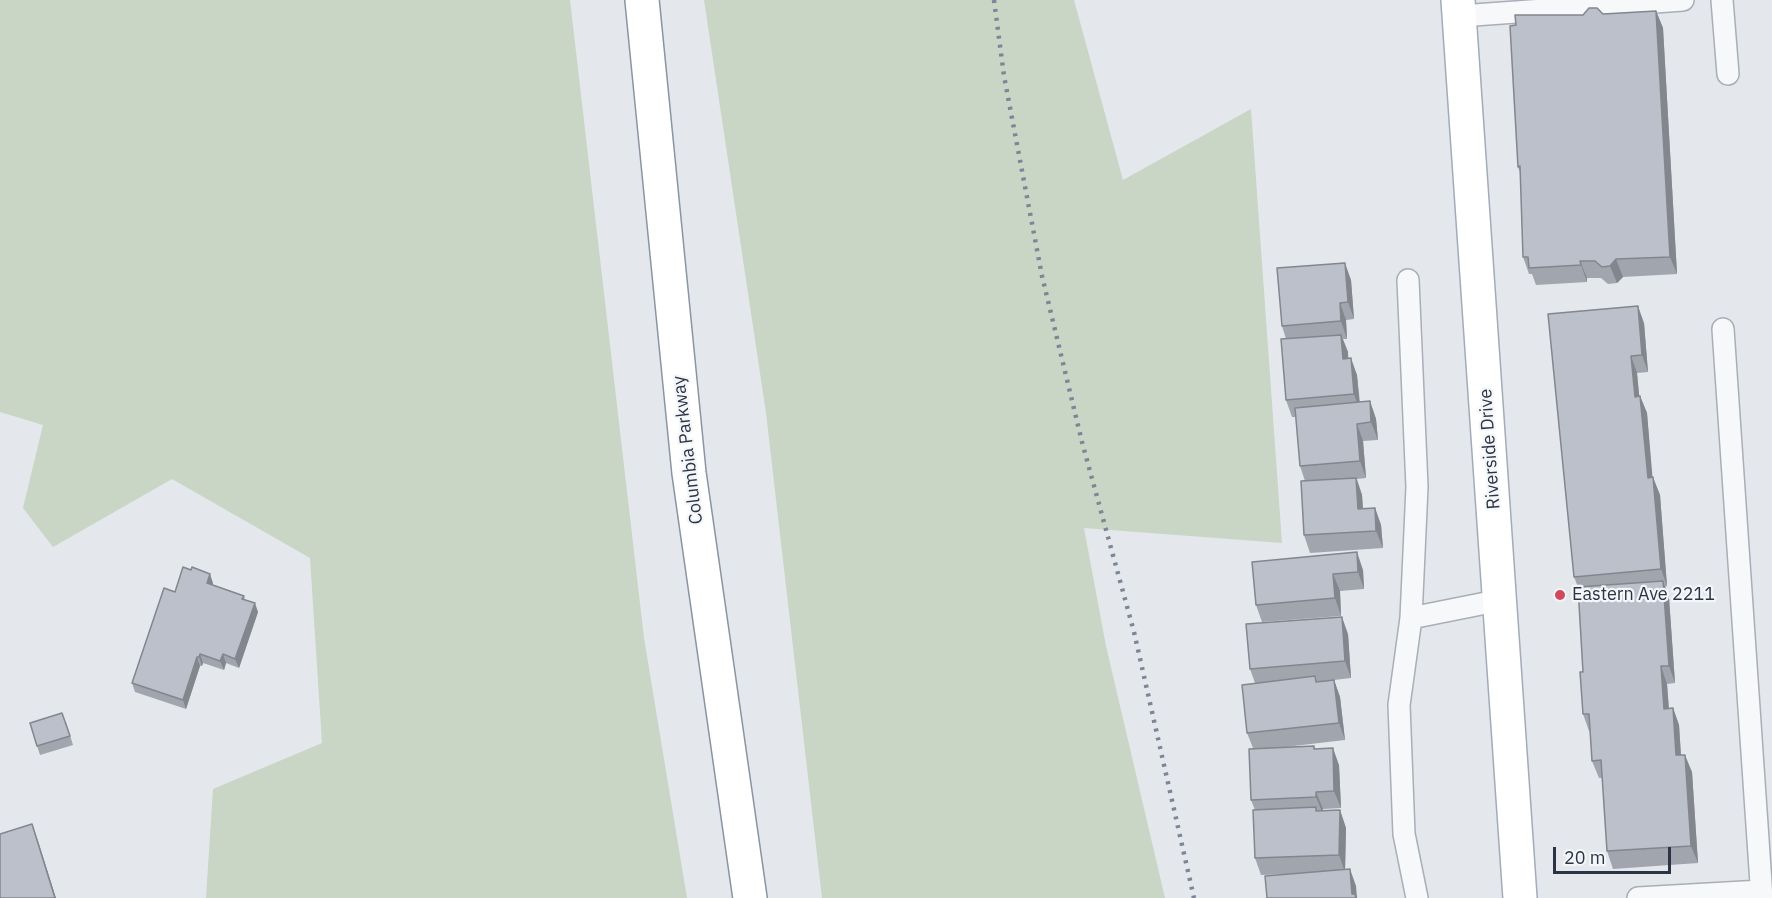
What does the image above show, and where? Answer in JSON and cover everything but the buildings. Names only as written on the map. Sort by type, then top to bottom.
[{"type":"main road","name":"Columbia Parkway","points":[[642,0],[689,472],[750,898]]},
{"type":"main road","name":"Riverside Drive","points":[[1459,8],[1520,898]]},
{"type":"lane","points":[[1459,8],[1683,0]]},
{"type":"lane","points":[[1722,0],[1728,74]]},
{"type":"lane","points":[[1408,280],[1416,487],[1411,618],[1400,705],[1404,834],[1417,898]]},
{"type":"lane","points":[[1638,898],[1761,894],[1723,329]]},
{"type":"lane","points":[[1411,618],[1501,600]]},
{"type":"green space","points":[[0,0],[570,0],[644,638],[687,898],[206,898],[213,789],[322,743],[310,558],[172,479],[53,547],[23,508],[43,425],[0,412]]},
{"type":"green space","points":[[704,0],[1074,0],[1123,180],[1251,109],[1282,543],[1084,528],[1106,646],[1165,898],[822,898],[766,413]]},
{"type":"railway","points":[[994,0],[1004,76],[1042,276],[1082,442],[1134,632],[1194,898]]},
{"type":"place","name":"Eastern Ave 2211","points":[[1560,595]]}]
